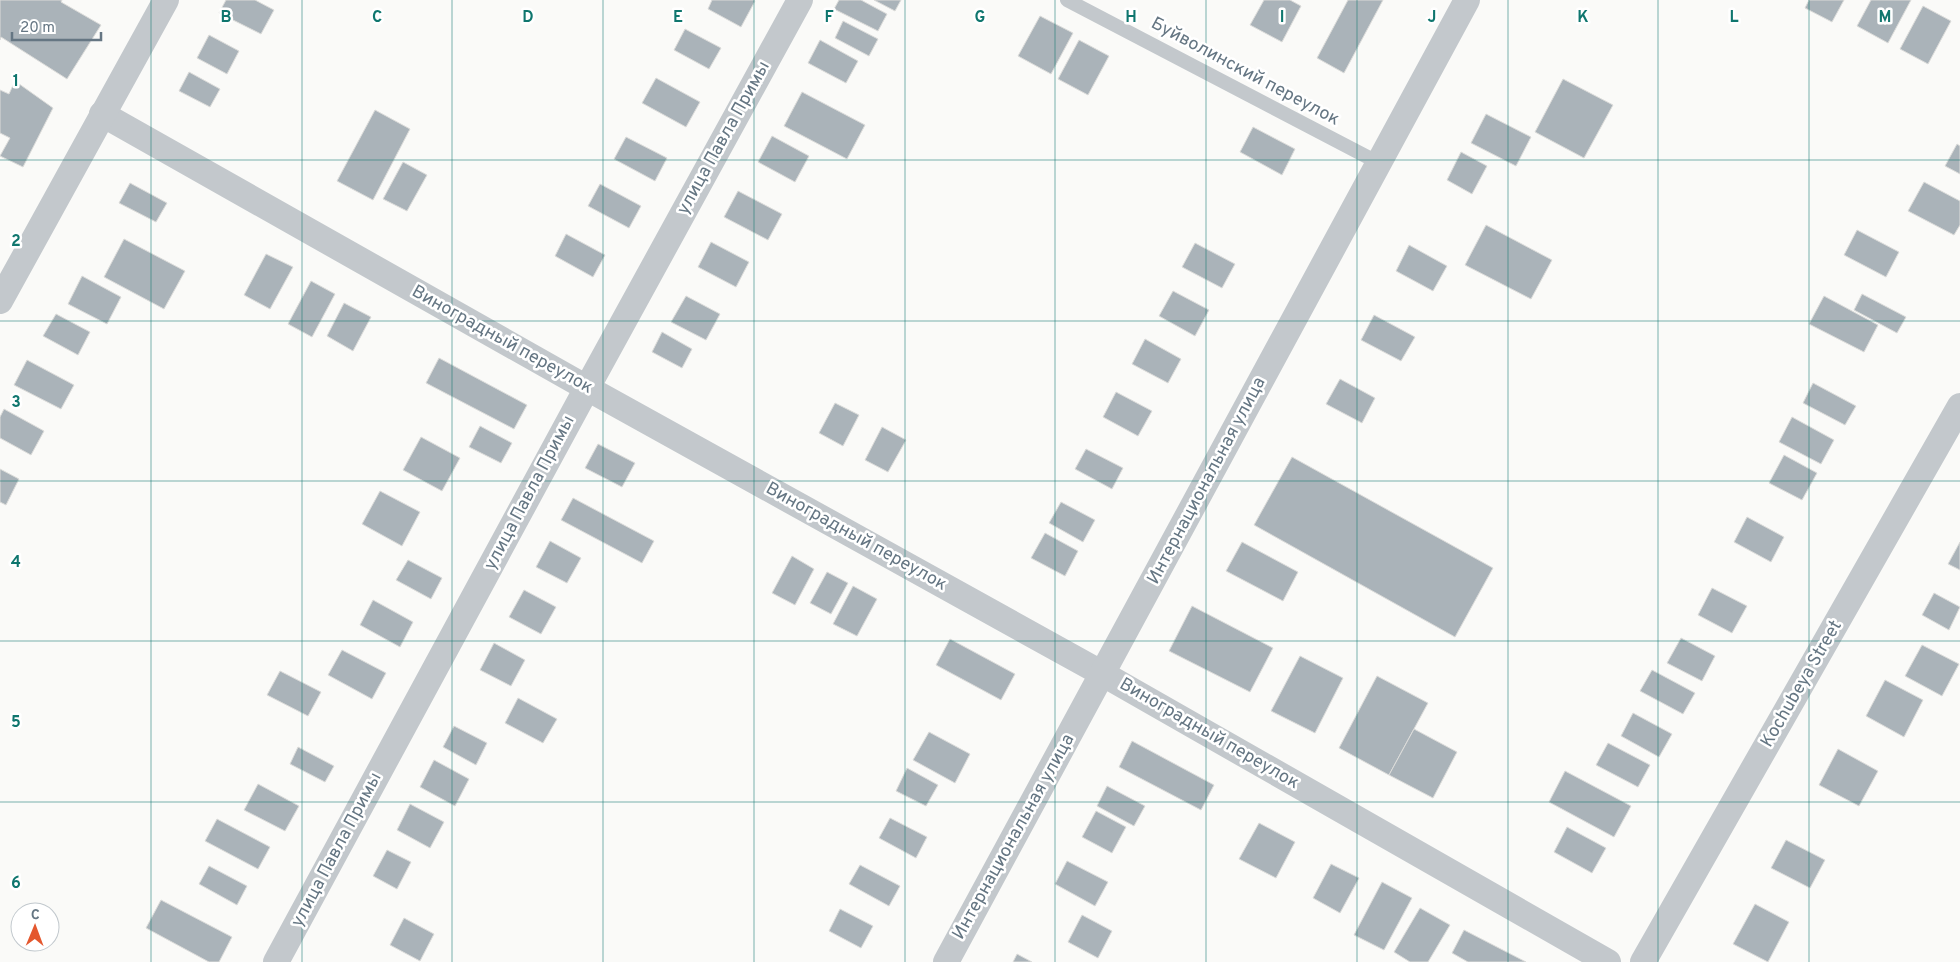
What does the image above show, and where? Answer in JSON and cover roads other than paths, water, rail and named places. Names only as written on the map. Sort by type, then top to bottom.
[{"type":"street","points":[[0,301],[166,0]]},
{"type":"street","name":"улица Павла Примы","points":[[276,962],[800,0]]},
{"type":"street","name":"Интернациональная улица","points":[[946,962],[1467,0]]},
{"type":"street","name":"Виноградный переулок","points":[[102,114],[587,388],[1103,674],[1608,962]]},
{"type":"street","name":"Kochubeya Street","points":[[1643,962],[1960,406]]},
{"type":"lane","name":"Буйволинский переулок","points":[[1067,0],[1379,163]]}]
